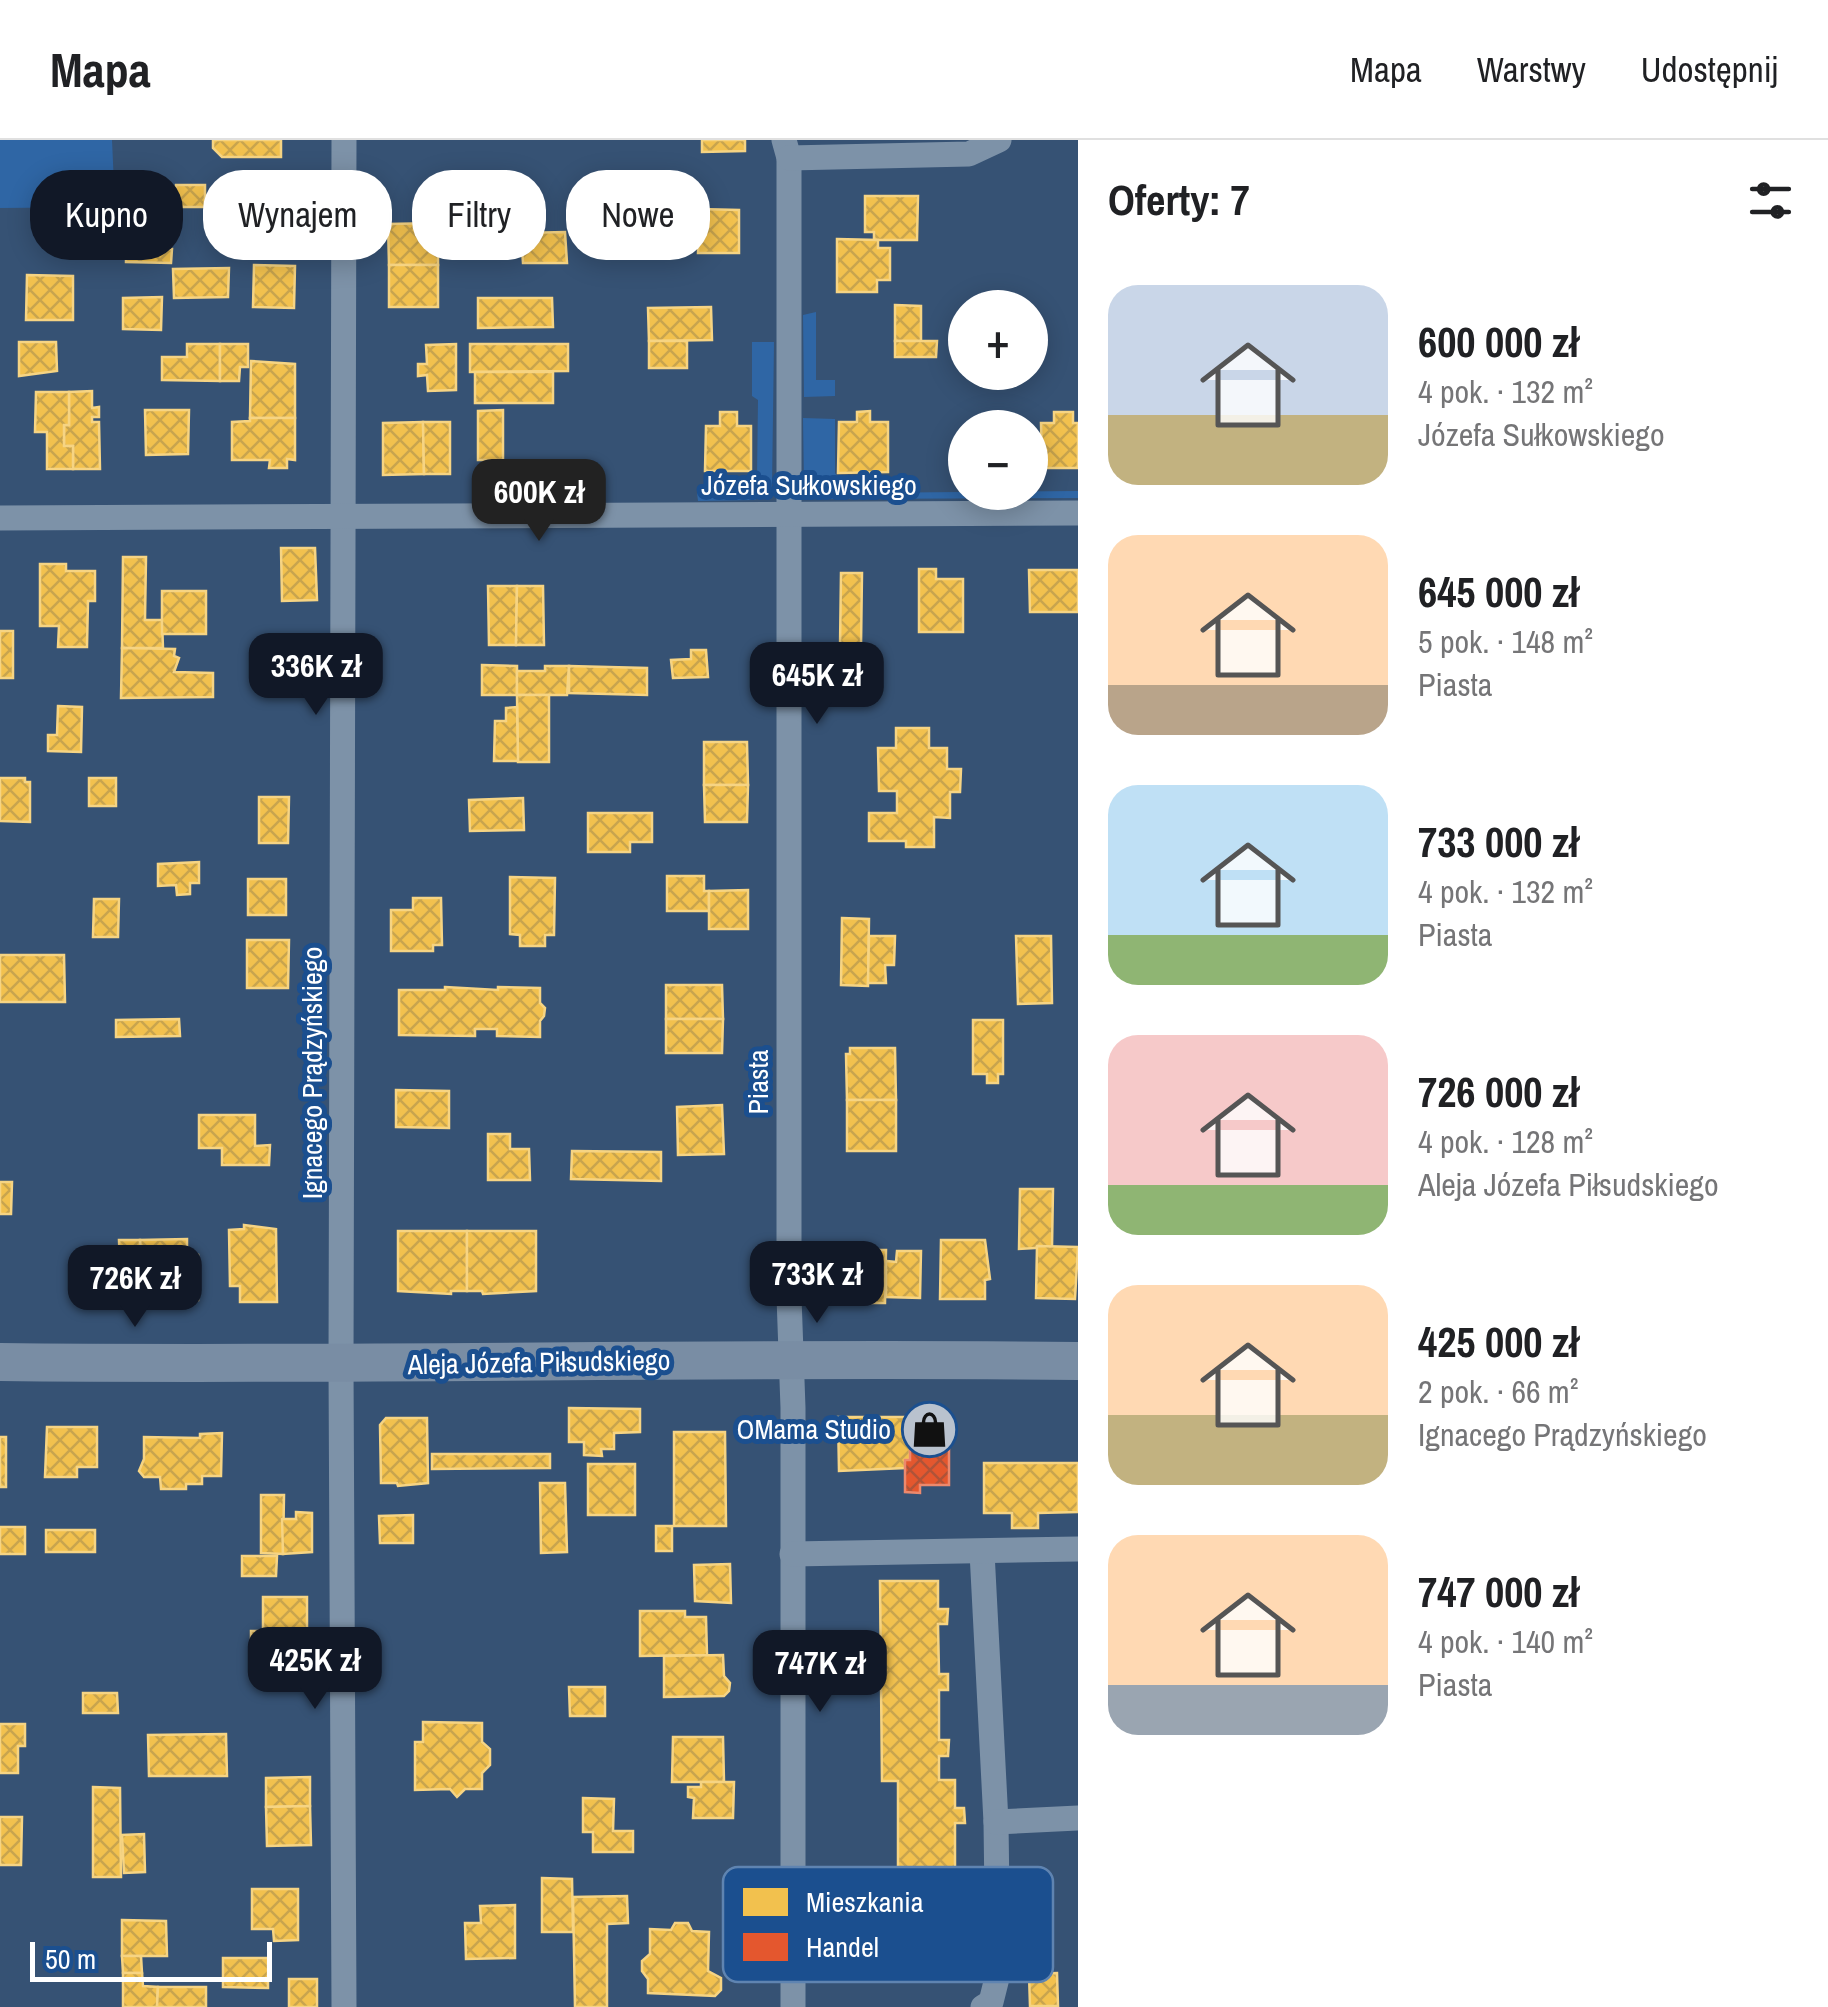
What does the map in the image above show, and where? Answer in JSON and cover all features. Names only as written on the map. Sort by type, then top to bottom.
[{"type":"street","name":"Ignacego Prądzyńskiego","points":[[344,140],[344,2007]]},
{"type":"street","points":[[786,149],[969,154],[998,140]]},
{"type":"street","name":"Piasta","points":[[786,149],[793,1867]]},
{"type":"street","name":"Józefa Sułkowskiego","points":[[0,518],[1078,513]]},
{"type":"street","name":"Aleja Józefa Piłsudskiego","points":[[0,1362],[341,1365],[792,1358],[1078,1361]]},
{"type":"street","points":[[792,1554],[1078,1548]]},
{"type":"street","points":[[982,1552],[997,1867]]},
{"type":"street","points":[[996,1822],[1078,1818]]},
{"type":"street","name":"Piasta","points":[[793,1982],[793,2007]]},
{"type":"street","points":[[983,2007],[990,2002],[996,1982]]},
{"type":"shaded area","points":[[0,140],[112,140],[113,170],[30,170],[30,208],[0,208]]},
{"type":"shaded area","points":[[816,312],[816,380],[835,380],[835,396],[804,397],[803,315]]},
{"type":"shaded area","points":[[752,342],[774,342],[772,487],[755,500],[698,501],[697,493],[740,493],[757,476],[758,400],[752,396]]},
{"type":"shaded area","points":[[803,418],[835,419],[835,473],[851,493],[948,492],[948,499],[826,499],[815,496],[804,485]]},
{"type":"shaded area","points":[[1048,491],[1078,491],[1078,498],[1048,498]]},
{"type":"building: Mieszkania","points":[[213,140],[281,140],[281,157],[222,157],[213,148]]},
{"type":"building: Mieszkania","points":[[702,140],[745,140],[745,151],[702,152]]},
{"type":"building: Mieszkania","points":[[183,185],[203,185],[203,207],[183,207]]},
{"type":"building: Mieszkania","points":[[865,196],[918,196],[917,240],[874,240],[874,232],[865,232]]},
{"type":"building: Mieszkania","points":[[710,209],[739,210],[739,253],[710,253]]},
{"type":"building: Mieszkania","points":[[392,224],[412,224],[412,260],[438,260],[438,265],[389,265]]},
{"type":"building: Mieszkania","points":[[546,232],[565,232],[567,263],[523,263],[523,260],[546,260]]},
{"type":"building: Mieszkania","points":[[837,239],[878,240],[878,248],[890,248],[890,280],[877,280],[877,292],[837,292]]},
{"type":"building: Mieszkania","points":[[126,260],[171,260],[171,263]]},
{"type":"building: Mieszkania","points":[[254,265],[295,266],[294,308],[253,307]]},
{"type":"building: Mieszkania","points":[[389,265],[438,265],[438,307],[389,307]]},
{"type":"building: Mieszkania","points":[[229,268],[228,297],[174,298],[173,269]]},
{"type":"building: Mieszkania","points":[[27,275],[73,276],[73,320],[26,320]]},
{"type":"building: Mieszkania","points":[[162,297],[161,330],[123,329],[123,298]]},
{"type":"building: Mieszkania","points":[[478,298],[552,298],[553,327],[478,328]]},
{"type":"building: Mieszkania","points":[[895,305],[921,306],[921,341],[895,341]]},
{"type":"building: Mieszkania","points":[[711,307],[712,340],[649,341],[648,308]]},
{"type":"building: Mieszkania","points":[[649,341],[687,341],[687,368],[649,368]]},
{"type":"building: Mieszkania","points":[[895,341],[937,341],[936,357],[895,357]]},
{"type":"building: Mieszkania","points":[[19,342],[56,342],[57,371],[19,376]]},
{"type":"building: Mieszkania","points":[[187,344],[220,344],[220,381],[162,380],[162,357],[187,357]]},
{"type":"building: Mieszkania","points":[[220,344],[248,344],[248,367],[240,367],[239,381],[220,381]]},
{"type":"building: Mieszkania","points":[[456,344],[456,390],[428,391],[427,375],[418,376],[418,364],[427,364],[426,345]]},
{"type":"building: Mieszkania","points":[[470,344],[568,344],[568,371],[470,372]]},
{"type":"building: Mieszkania","points":[[251,361],[295,364],[295,418],[250,418]]},
{"type":"building: Mieszkania","points":[[475,372],[553,372],[553,403],[475,403]]},
{"type":"building: Mieszkania","points":[[92,391],[92,408],[99,407],[99,417],[92,417],[92,422],[99,422],[100,469],[73,469],[73,446],[64,446],[64,425],[69,425],[69,392]]},
{"type":"building: Mieszkania","points":[[36,392],[69,392],[69,425],[64,425],[64,446],[73,446],[73,469],[47,469],[47,432],[35,432]]},
{"type":"building: Mieszkania","points":[[145,410],[189,410],[188,454],[146,455]]},
{"type":"building: Mieszkania","points":[[503,410],[503,460],[478,460],[478,411]]},
{"type":"building: Mieszkania","points":[[870,411],[870,422],[888,422],[888,472],[838,473],[839,422],[857,422],[857,412]]},
{"type":"building: Mieszkania","points":[[720,412],[737,412],[737,426],[751,426],[751,471],[705,471],[706,426],[720,426]]},
{"type":"building: Mieszkania","points":[[1054,412],[1073,412],[1073,423],[1078,423],[1078,468],[1048,468],[1048,423],[1054,423]]},
{"type":"building: Mieszkania","points":[[295,418],[295,460],[287,459],[287,468],[269,468],[270,460],[232,460],[232,422]]},
{"type":"building: Mieszkania","points":[[423,422],[424,474],[383,475],[383,423]]},
{"type":"building: Mieszkania","points":[[423,422],[450,422],[450,474],[424,474]]},
{"type":"building: Mieszkania","points":[[281,548],[315,548],[317,600],[282,601]]},
{"type":"building: Mieszkania","points":[[123,557],[146,557],[145,620],[162,620],[163,648],[122,648]]},
{"type":"building: Mieszkania","points":[[40,564],[66,564],[66,571],[95,571],[95,601],[88,601],[87,647],[58,647],[59,626],[40,626]]},
{"type":"building: Mieszkania","points":[[919,569],[936,569],[936,579],[963,579],[963,632],[919,632]]},
{"type":"building: Mieszkania","points":[[1029,570],[1078,570],[1078,612],[1030,612]]},
{"type":"building: Mieszkania","points":[[841,573],[862,573],[861,647],[840,648]]},
{"type":"building: Mieszkania","points":[[488,586],[517,586],[516,645],[489,645]]},
{"type":"building: Mieszkania","points":[[517,586],[543,586],[544,645],[516,645]]},
{"type":"building: Mieszkania","points":[[162,591],[206,591],[206,634],[162,634]]},
{"type":"building: Mieszkania","points":[[0,631],[13,631],[13,678],[0,678]]},
{"type":"building: Mieszkania","points":[[122,648],[175,649],[174,656],[179,658],[174,672],[213,673],[213,697],[121,698]]},
{"type":"building: Mieszkania","points":[[691,650],[706,650],[708,677],[673,678],[671,660],[691,659]]},
{"type":"building: Mieszkania","points":[[482,665],[517,666],[517,695],[482,695]]},
{"type":"building: Mieszkania","points":[[545,666],[569,666],[567,695],[517,695],[517,671],[545,671]]},
{"type":"building: Mieszkania","points":[[569,666],[647,668],[647,695],[569,693]]},
{"type":"building: Mieszkania","points":[[293,669],[317,669],[317,695],[293,695]]},
{"type":"building: Mieszkania","points":[[517,695],[549,695],[549,762],[518,762]]},
{"type":"building: Mieszkania","points":[[58,706],[82,707],[81,752],[48,751],[48,735],[57,735]]},
{"type":"building: Mieszkania","points":[[517,707],[518,761],[494,761],[495,721],[506,721],[506,708]]},
{"type":"building: Mieszkania","points":[[896,728],[929,728],[929,748],[947,748],[947,769],[961,769],[960,792],[950,792],[950,818],[934,817],[934,847],[906,847],[906,841],[869,841],[869,813],[897,813],[897,791],[879,791],[878,748],[896,748]]},
{"type":"building: Mieszkania","points":[[704,742],[747,742],[748,785],[704,785]]},
{"type":"building: Mieszkania","points":[[0,778],[25,778],[25,782],[30,782],[30,822],[0,821]]},
{"type":"building: Mieszkania","points":[[89,778],[116,778],[116,806],[89,806]]},
{"type":"building: Mieszkania","points":[[704,785],[748,785],[747,822],[705,822]]},
{"type":"building: Mieszkania","points":[[259,797],[289,797],[288,843],[259,843]]},
{"type":"building: Mieszkania","points":[[523,798],[524,830],[470,831],[469,800]]},
{"type":"building: Mieszkania","points":[[588,813],[652,813],[652,842],[630,842],[630,852],[588,852]]},
{"type":"building: Mieszkania","points":[[199,862],[199,883],[190,883],[190,894],[177,895],[176,885],[158,886],[158,864]]},
{"type":"building: Mieszkania","points":[[667,876],[704,876],[709,911],[667,911]]},
{"type":"building: Mieszkania","points":[[510,877],[555,878],[554,935],[545,935],[545,946],[520,946],[520,935],[510,934]]},
{"type":"building: Mieszkania","points":[[248,879],[286,879],[286,915],[248,915]]},
{"type":"building: Mieszkania","points":[[748,890],[748,929],[709,929],[709,891]]},
{"type":"building: Mieszkania","points":[[413,898],[441,898],[442,945],[433,945],[433,951],[391,951],[391,910],[413,910]]},
{"type":"building: Mieszkania","points":[[94,899],[119,899],[118,937],[93,937]]},
{"type":"building: Mieszkania","points":[[842,918],[869,919],[868,986],[841,985]]},
{"type":"building: Mieszkania","points":[[869,936],[895,936],[894,965],[885,965],[886,983],[868,983]]},
{"type":"building: Mieszkania","points":[[1016,936],[1051,936],[1052,1003],[1018,1004]]},
{"type":"building: Mieszkania","points":[[247,940],[289,940],[288,988],[247,988]]},
{"type":"building: Mieszkania","points":[[0,955],[64,955],[65,1002],[0,1002]]},
{"type":"building: Mieszkania","points":[[666,985],[722,985],[723,1019],[666,1019]]},
{"type":"building: Mieszkania","points":[[540,988],[540,1003],[545,1008],[540,1037],[497,1036],[497,1029],[475,1029],[475,1036],[399,1035],[399,990]]},
{"type":"building: Mieszkania","points":[[179,1019],[180,1036],[116,1037],[116,1020]]},
{"type":"building: Mieszkania","points":[[666,1019],[723,1019],[722,1053],[666,1053]]},
{"type":"building: Mieszkania","points":[[973,1020],[1003,1020],[1003,1074],[998,1074],[998,1083],[987,1083],[987,1074],[973,1074]]},
{"type":"building: Mieszkania","points":[[850,1048],[895,1048],[896,1100],[847,1100],[846,1054],[850,1054]]},
{"type":"building: Mieszkania","points":[[396,1090],[449,1091],[449,1128],[396,1127]]},
{"type":"building: Mieszkania","points":[[847,1100],[896,1100],[896,1151],[847,1151]]},
{"type":"building: Mieszkania","points":[[722,1105],[724,1154],[678,1155],[677,1107]]},
{"type":"building: Mieszkania","points":[[199,1115],[255,1115],[255,1146],[270,1145],[269,1165],[222,1165],[222,1148],[199,1148]]},
{"type":"building: Mieszkania","points":[[488,1134],[510,1134],[510,1149],[529,1149],[530,1180],[488,1180]]},
{"type":"building: Mieszkania","points":[[572,1151],[661,1152],[661,1181],[571,1179]]},
{"type":"building: Mieszkania","points":[[0,1182],[12,1182],[11,1214],[0,1214]]},
{"type":"building: Mieszkania","points":[[1020,1189],[1053,1189],[1052,1247],[1019,1249]]},
{"type":"building: Mieszkania","points":[[244,1225],[276,1229],[277,1302],[240,1302],[240,1286],[230,1286],[229,1230],[244,1229]]},
{"type":"building: Mieszkania","points":[[398,1231],[467,1231],[467,1291],[398,1291]]},
{"type":"building: Mieszkania","points":[[467,1231],[536,1231],[536,1291],[467,1291]]},
{"type":"building: Mieszkania","points":[[187,1239],[187,1254],[198,1255],[198,1300],[141,1300],[140,1240]]},
{"type":"building: Mieszkania","points":[[119,1240],[140,1240],[141,1300],[121,1299]]},
{"type":"building: Mieszkania","points":[[941,1240],[985,1240],[990,1279],[985,1280],[985,1299],[940,1299]]},
{"type":"building: Mieszkania","points":[[1037,1246],[1078,1247],[1075,1299],[1036,1298]]},
{"type":"building: Mieszkania","points":[[833,1250],[886,1250],[885,1303],[834,1303]]},
{"type":"building: Mieszkania","points":[[897,1251],[921,1251],[920,1298],[886,1297],[886,1261],[896,1262]]},
{"type":"building: Mieszkania","points":[[569,1408],[640,1409],[640,1432],[614,1433],[614,1449],[601,1449],[602,1456],[584,1455],[584,1442],[569,1442]]},
{"type":"building: Mieszkania","points":[[838,1417],[910,1417],[910,1460],[905,1460],[905,1468],[839,1471]]},
{"type":"building: Mieszkania","points":[[386,1418],[427,1418],[428,1483],[381,1483],[380,1425]]},
{"type":"building: Mieszkania","points":[[47,1427],[97,1427],[97,1467],[77,1467],[77,1477],[45,1477]]},
{"type":"building: Mieszkania","points":[[674,1432],[725,1432],[726,1526],[674,1526]]},
{"type":"building: Mieszkania","points":[[222,1433],[221,1476],[202,1476],[202,1484],[186,1484],[186,1489],[161,1489],[160,1477],[144,1477],[139,1471],[144,1459],[144,1437],[200,1438],[200,1434]]},
{"type":"building: Mieszkania","points":[[0,1437],[6,1437],[6,1487],[0,1487]]},
{"type":"building: Mieszkania","points":[[432,1454],[550,1454],[550,1468],[432,1469]]},
{"type":"building: Mieszkania","points":[[984,1463],[1078,1463],[1078,1512],[1038,1513],[1038,1528],[1012,1528],[1012,1513],[984,1513]]},
{"type":"building: Mieszkania","points":[[588,1464],[635,1464],[635,1515],[588,1515]]},
{"type":"building: Mieszkania","points":[[540,1483],[565,1483],[567,1552],[541,1553]]},
{"type":"building: Mieszkania","points":[[261,1495],[284,1495],[283,1554],[261,1553]]},
{"type":"building: Mieszkania","points":[[296,1512],[312,1513],[312,1552],[283,1554],[282,1519],[296,1519]]},
{"type":"building: Mieszkania","points":[[413,1515],[413,1543],[380,1543],[379,1516]]},
{"type":"building: Mieszkania","points":[[656,1526],[672,1526],[672,1551],[656,1551]]},
{"type":"building: Mieszkania","points":[[0,1527],[25,1527],[25,1554],[0,1554]]},
{"type":"building: Mieszkania","points":[[46,1530],[95,1530],[95,1552],[46,1552]]},
{"type":"building: Mieszkania","points":[[242,1556],[277,1556],[276,1576],[242,1576]]},
{"type":"building: Mieszkania","points":[[730,1564],[731,1603],[695,1601],[694,1565]]},
{"type":"building: Mieszkania","points":[[880,1581],[938,1581],[938,1609],[948,1609],[947,1624],[938,1624],[939,1674],[948,1674],[948,1690],[939,1690],[939,1740],[949,1740],[948,1756],[939,1756],[939,1780],[955,1780],[955,1808],[964,1808],[965,1823],[955,1823],[955,1867],[898,1867],[898,1781],[882,1781]]},
{"type":"building: Mieszkania","points":[[263,1597],[307,1597],[307,1635],[263,1631]]},
{"type":"building: Mieszkania","points":[[640,1611],[685,1611],[685,1617],[706,1617],[707,1655],[640,1656]]},
{"type":"building: Mieszkania","points":[[251,1631],[307,1635],[308,1665],[263,1666],[263,1644],[251,1645]]},
{"type":"building: Mieszkania","points":[[723,1655],[724,1676],[730,1683],[724,1696],[664,1697],[664,1656]]},
{"type":"building: Mieszkania","points":[[569,1687],[605,1687],[605,1716],[570,1716]]},
{"type":"building: Mieszkania","points":[[83,1693],[117,1693],[118,1713],[83,1713]]},
{"type":"building: Mieszkania","points":[[423,1722],[482,1723],[482,1742],[490,1749],[490,1765],[482,1773],[482,1789],[465,1789],[457,1797],[450,1789],[415,1790],[415,1742],[423,1742]]},
{"type":"building: Mieszkania","points":[[0,1724],[25,1724],[25,1746],[18,1746],[18,1773],[0,1773]]},
{"type":"building: Mieszkania","points":[[226,1734],[227,1776],[149,1776],[148,1735]]},
{"type":"building: Mieszkania","points":[[673,1737],[723,1737],[724,1782],[672,1782]]},
{"type":"building: Mieszkania","points":[[310,1777],[310,1806],[266,1807],[266,1778]]},
{"type":"building: Mieszkania","points":[[701,1782],[734,1782],[733,1818],[693,1818],[694,1798],[688,1797],[688,1787],[701,1787]]},
{"type":"building: Mieszkania","points":[[93,1787],[120,1788],[121,1877],[93,1877]]},
{"type":"building: Mieszkania","points":[[583,1798],[614,1799],[613,1831],[633,1831],[633,1852],[593,1852],[593,1832],[583,1832]]},
{"type":"building: Mieszkania","points":[[310,1806],[311,1845],[267,1846],[266,1807]]},
{"type":"building: Mieszkania","points":[[0,1817],[22,1817],[21,1865],[0,1865]]},
{"type":"building: Mieszkania","points":[[144,1834],[145,1872],[124,1873],[122,1835]]},
{"type":"building: Mieszkania","points":[[542,1878],[572,1879],[573,1932],[542,1932]]},
{"type":"building: Mieszkania","points":[[252,1889],[298,1889],[298,1940],[274,1941],[273,1929],[252,1929]]},
{"type":"building: Mieszkania","points":[[627,1896],[628,1923],[607,1924],[607,2007],[575,2007],[573,1897]]},
{"type":"building: Mieszkania","points":[[515,1905],[515,1958],[466,1959],[465,1923],[481,1923],[480,1906]]},
{"type":"building: Mieszkania","points":[[122,1920],[166,1921],[167,1956],[122,1956]]},
{"type":"building: Mieszkania","points":[[675,1923],[688,1923],[692,1931],[709,1932],[708,1971],[721,1978],[721,1990],[715,1996],[648,1993],[642,1961],[650,1954],[650,1929],[671,1930]]},
{"type":"building: Mieszkania","points":[[122,1956],[141,1956],[142,1973],[123,1973]]},
{"type":"building: Mieszkania","points":[[223,1958],[268,1958],[268,1988],[223,1987]]},
{"type":"building: Mieszkania","points":[[123,1973],[142,1973],[143,1986],[158,1987],[157,2007],[123,2007]]},
{"type":"building: Mieszkania","points":[[1053,1973],[1057,1973],[1058,2006],[1030,2006],[1029,1982],[1053,1982]]},
{"type":"building: Mieszkania","points":[[289,1979],[317,1979],[317,2007],[289,2007]]},
{"type":"building: Mieszkania","points":[[158,1987],[206,1987],[206,2007],[157,2007]]},
{"type":"building: Handel","points":[[949,1416],[949,1485],[920,1485],[920,1493],[905,1492],[910,1417]]},
{"type":"place","name":"OMama Studio","points":[[930,1429]]}]
